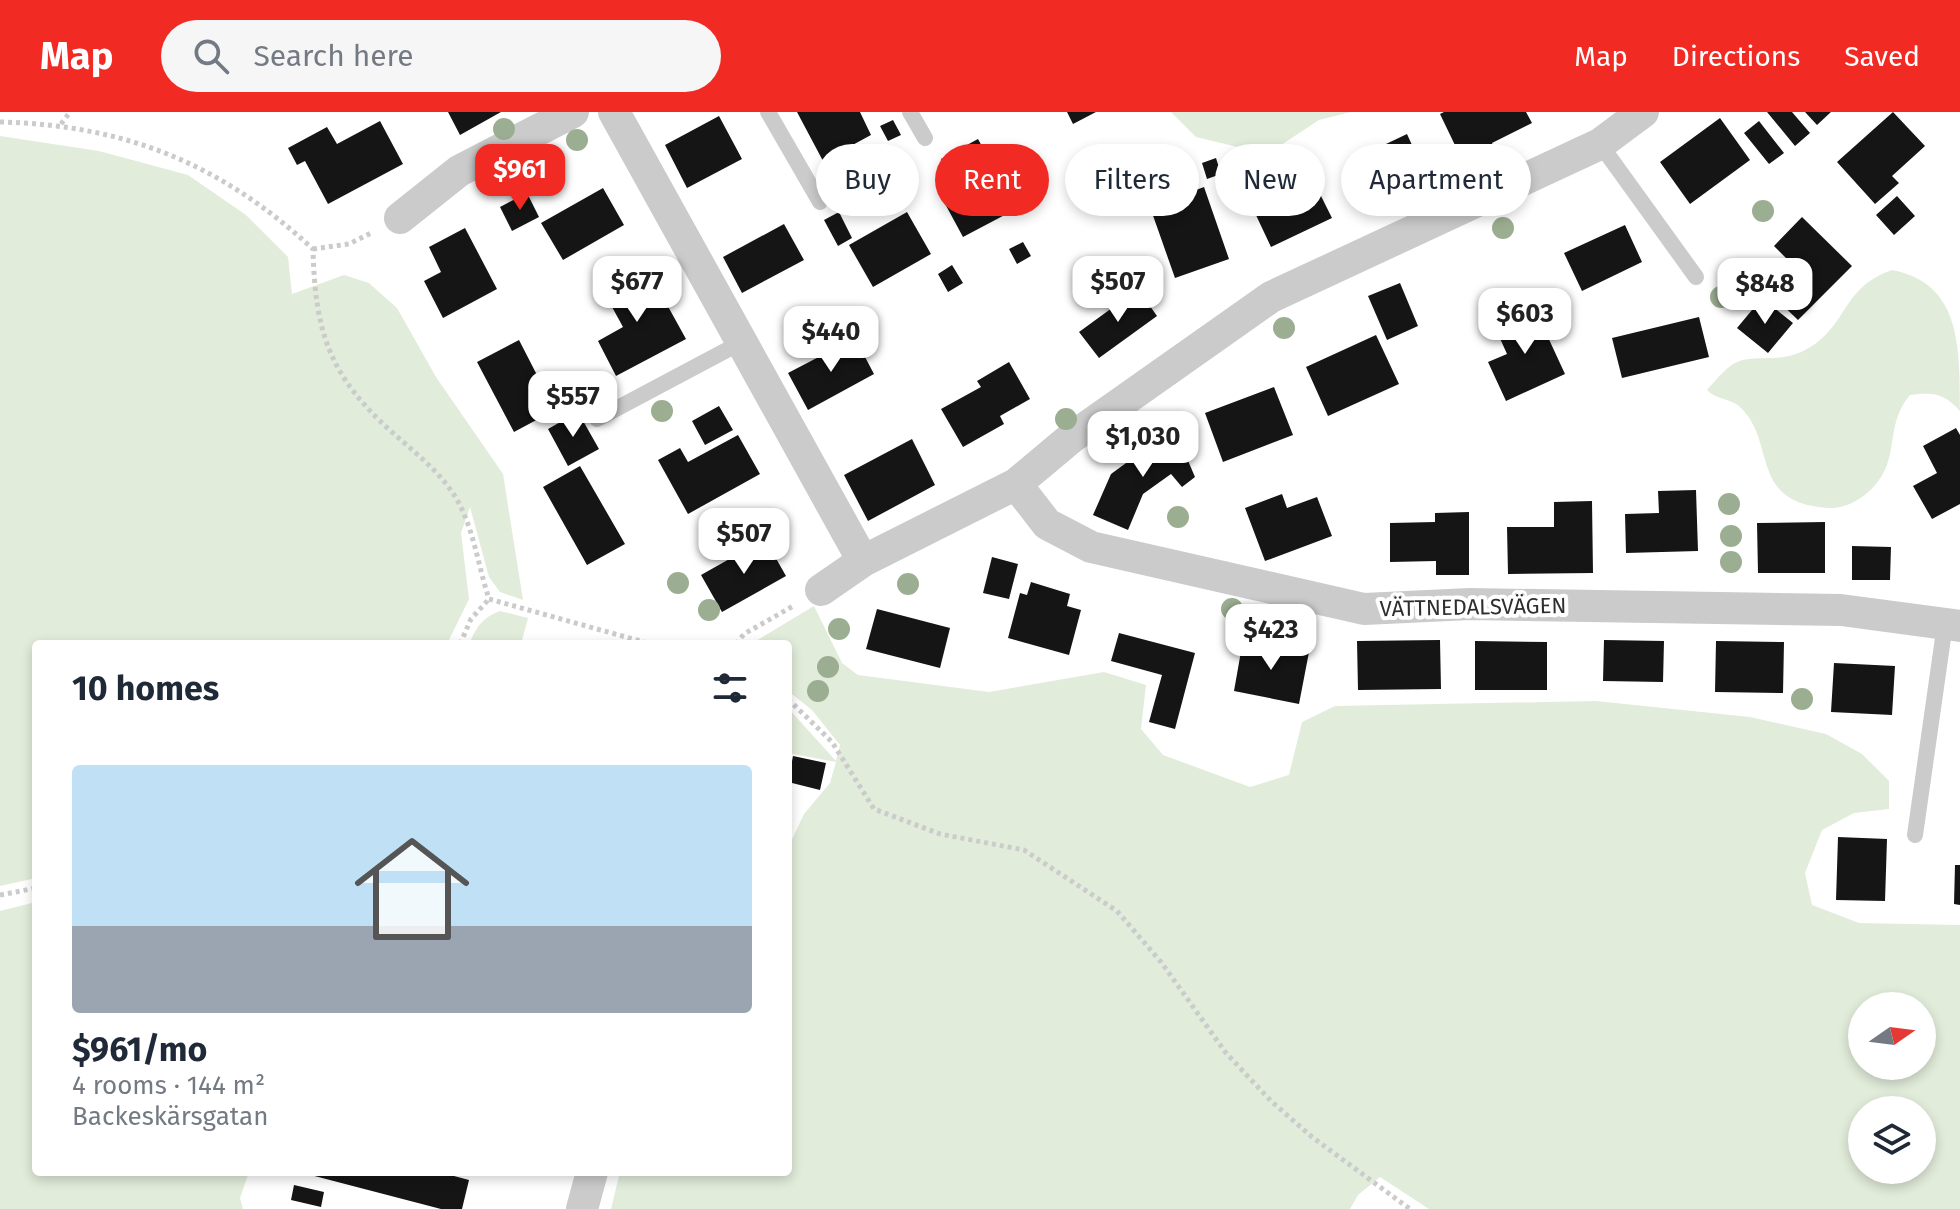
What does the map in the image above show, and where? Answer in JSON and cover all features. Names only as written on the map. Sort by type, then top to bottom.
[{"type":"street","points":[[400,218],[459,171],[573,112]]},
{"type":"street","points":[[614,112],[863,561]]},
{"type":"street","points":[[821,590],[863,561],[1016,484],[1071,438],[1271,297],[1600,144],[1643,112]]},
{"type":"street","name":"VÄTTNEDALSVÄGEN","points":[[1016,484],[1047,524],[1091,547],[1364,609],[1470,604],[1841,610],[1953,625]]},
{"type":"street","points":[[582,1209],[591,1176]]},
{"type":"lane","points":[[768,112],[816,195]]},
{"type":"lane","points":[[910,112],[925,138]]},
{"type":"lane","points":[[1600,144],[1696,277]]},
{"type":"lane","points":[[597,419],[740,343]]},
{"type":"lane","points":[[1915,835],[1953,625]]},
{"type":"path","points":[[61,125],[70,112]]},
{"type":"path","points":[[0,122],[61,125],[161,151],[213,174],[269,208],[313,249],[314,300],[328,351],[354,392],[391,431],[430,464],[453,492],[469,527],[489,599]]},
{"type":"path","points":[[313,249],[349,244],[400,218]]},
{"type":"path","points":[[739,640],[744,634],[821,590]]},
{"type":"path","points":[[462,640],[471,619],[489,599]]},
{"type":"path","points":[[489,599],[637,640]]},
{"type":"path","points":[[792,703],[832,742],[874,809],[940,834],[1024,850],[1117,911],[1161,962],[1226,1053],[1271,1101],[1312,1137],[1410,1209]]},
{"type":"path","points":[[0,895],[32,889]]},
{"type":"green space","points":[[1171,112],[1351,112],[1319,120],[1283,144],[1225,144],[1196,137]]},
{"type":"green space","points":[[0,136],[99,151],[188,175],[246,215],[288,257],[292,294],[344,275],[369,283],[397,308],[436,377],[503,474],[523,600],[500,592],[489,577],[470,507],[461,533],[469,599],[449,640],[32,640],[32,879],[0,886]]},
{"type":"green space","points":[[1892,270],[1914,277],[1931,288],[1952,320],[1959,363],[1960,411],[1949,400],[1938,395],[1910,395],[1898,417],[1885,470],[1869,491],[1850,504],[1835,508],[1803,504],[1785,495],[1775,483],[1751,420],[1739,406],[1707,390],[1722,373],[1741,360],[1791,355],[1815,344],[1835,324],[1864,285]]},
{"type":"green space","points":[[814,606],[842,663],[858,675],[989,692],[1104,672],[1146,685],[1141,729],[1163,755],[1250,787],[1289,775],[1302,722],[1335,706],[1596,701],[1750,717],[1826,734],[1862,754],[1889,781],[1889,809],[1854,813],[1822,830],[1805,873],[1812,905],[1859,923],[1960,925],[1960,1209],[1429,1209],[1380,1177],[1358,1195],[1350,1209],[611,1209],[619,1176],[792,1176],[792,840],[804,814],[830,783],[836,762],[792,754],[792,712],[836,761],[840,745],[812,710],[792,694],[792,640],[758,640]]},
{"type":"green space","points":[[500,611],[528,618],[522,640],[471,640],[481,623]]},
{"type":"green space","points":[[32,903],[32,1176],[248,1176],[240,1198],[243,1209],[0,1209],[0,911]]},
{"type":"building","points":[[448,112],[501,112],[460,135]]},
{"type":"building","points":[[797,112],[860,112],[871,135],[854,144],[816,144],[816,148]]},
{"type":"building","points":[[1067,112],[1096,112],[1073,124]]},
{"type":"building","points":[[1526,112],[1532,123],[1492,144],[1454,144],[1440,114]]},
{"type":"building","points":[[1767,112],[1792,112],[1810,133],[1795,146]]},
{"type":"building","points":[[1805,112],[1831,112],[1817,125]]},
{"type":"building","points":[[1893,112],[1925,146],[1892,176],[1899,183],[1875,204],[1837,162]]},
{"type":"building","points":[[719,116],[742,159],[687,188],[665,145]]},
{"type":"building","points":[[1720,118],[1750,160],[1690,204],[1660,162]]},
{"type":"building","points":[[893,120],[901,135],[888,141],[880,126]]},
{"type":"building","points":[[380,121],[403,164],[328,204],[305,161],[297,165],[288,148],[327,127],[337,144]]},
{"type":"building","points":[[1759,121],[1784,153],[1769,164],[1744,133]]},
{"type":"building","points":[[1407,134],[1412,144],[1386,144]]},
{"type":"building","points":[[1215,158],[1215,176],[1207,179],[1202,163]]},
{"type":"building","points":[[1204,187],[1229,259],[1175,278],[1153,216],[1199,216],[1199,189]]},
{"type":"building","points":[[603,188],[624,225],[563,260],[541,223]]},
{"type":"building","points":[[527,193],[539,217],[512,231],[500,207]]},
{"type":"building","points":[[1897,196],[1915,216],[1894,235],[1876,215]]},
{"type":"building","points":[[1325,204],[1332,218],[1271,247],[1256,216],[1325,216]]},
{"type":"building","points":[[841,216],[852,238],[838,246],[824,220]]},
{"type":"building","points":[[900,216],[909,216],[931,254],[873,287],[849,245]]},
{"type":"building","points":[[952,216],[1003,216],[963,237]]},
{"type":"building","points":[[1802,217],[1852,266],[1798,320],[1766,289],[1791,263],[1774,246]]},
{"type":"building","points":[[784,224],[804,260],[742,293],[723,257]]},
{"type":"building","points":[[1625,225],[1642,262],[1582,291],[1564,253]]},
{"type":"building","points":[[465,228],[497,289],[443,318],[424,281],[441,272],[429,247]]},
{"type":"building","points":[[1023,242],[1031,256],[1017,264],[1009,249]]},
{"type":"building","points":[[952,265],[963,283],[948,292],[938,274]]},
{"type":"building","points":[[633,267],[655,307],[665,301],[686,339],[616,376],[598,341],[623,327],[600,285]]},
{"type":"building","points":[[1400,283],[1418,326],[1387,340],[1368,296]]},
{"type":"building","points":[[1138,289],[1157,316],[1099,358],[1079,332]]},
{"type":"building","points":[[1762,298],[1793,323],[1768,353],[1737,328]]},
{"type":"building","points":[[1534,307],[1565,374],[1506,401],[1488,362],[1507,354],[1494,325]]},
{"type":"building","points":[[1699,317],[1709,357],[1622,378],[1612,338]]},
{"type":"building","points":[[1376,335],[1399,384],[1328,416],[1306,367]]},
{"type":"building","points":[[855,338],[874,374],[808,410],[788,373]]},
{"type":"building","points":[[519,340],[555,410],[514,432],[477,362]]},
{"type":"building","points":[[1009,362],[1030,399],[1000,416],[1004,424],[963,447],[941,409],[981,387],[977,381]]},
{"type":"building","points":[[1274,387],[1293,435],[1223,462],[1205,413]]},
{"type":"building","points":[[719,406],[733,430],[705,445],[692,421]]},
{"type":"building","points":[[578,412],[599,449],[568,466],[548,429]]},
{"type":"building","points":[[1174,428],[1195,477],[1182,487],[1171,474],[1143,494],[1128,530],[1093,515],[1111,474]]},
{"type":"building","points":[[1956,428],[1960,435],[1960,504],[1932,519],[1913,486],[1937,473],[1923,446]]},
{"type":"building","points":[[738,435],[760,474],[688,514],[658,460],[680,448],[688,462]]},
{"type":"building","points":[[912,439],[935,485],[868,521],[844,475]]},
{"type":"building","points":[[580,466],[625,544],[587,565],[543,487]]},
{"type":"building","points":[[1696,490],[1698,551],[1626,553],[1625,514],[1659,513],[1658,491]]},
{"type":"building","points":[[1282,494],[1287,508],[1317,497],[1332,536],[1265,561],[1245,508]]},
{"type":"building","points":[[1592,501],[1593,573],[1508,574],[1507,527],[1554,527],[1554,502]]},
{"type":"building","points":[[1469,512],[1469,575],[1436,575],[1436,561],[1390,562],[1390,523],[1435,522],[1435,513]]},
{"type":"building","points":[[1825,522],[1825,573],[1758,573],[1757,523]]},
{"type":"building","points":[[765,539],[786,576],[722,612],[701,575]]},
{"type":"building","points":[[1852,546],[1891,547],[1890,580],[1852,580]]},
{"type":"building","points":[[992,557],[1018,564],[1009,599],[983,593]]},
{"type":"building","points":[[1031,582],[1070,594],[1067,606],[1081,610],[1069,655],[1008,638],[1020,593],[1027,595]]},
{"type":"building","points":[[877,609],[950,628],[940,668],[866,649]]},
{"type":"building","points":[[1119,633],[1195,653],[1175,729],[1149,722],[1162,675],[1111,661]]},
{"type":"building","points":[[1243,640],[1309,652],[1299,704],[1234,691]]},
{"type":"building","points":[[1440,640],[1441,689],[1358,690],[1357,641]]},
{"type":"building","points":[[1604,640],[1664,641],[1663,682],[1603,681]]},
{"type":"building","points":[[1475,641],[1547,642],[1547,690],[1475,690]]},
{"type":"building","points":[[1716,641],[1784,642],[1783,693],[1715,692]]},
{"type":"building","points":[[1834,663],[1895,666],[1892,715],[1831,712]]},
{"type":"building","points":[[793,756],[826,763],[820,790],[792,783]]},
{"type":"building","points":[[1838,837],[1887,839],[1885,901],[1836,900]]},
{"type":"building","points":[[1955,865],[1960,865],[1960,905],[1954,904]]},
{"type":"building","points":[[314,1176],[454,1176],[469,1180],[462,1209],[441,1209]]},
{"type":"building","points":[[294,1185],[324,1192],[321,1207],[291,1200]]}]
